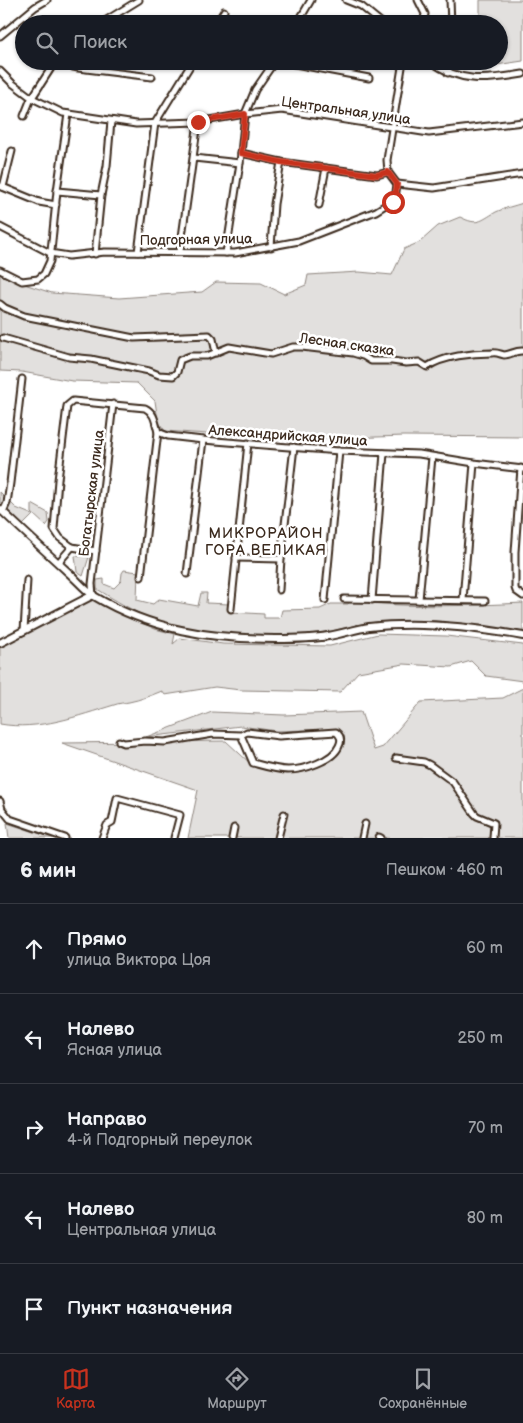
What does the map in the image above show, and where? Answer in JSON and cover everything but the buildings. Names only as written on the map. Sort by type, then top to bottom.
[{"type":"main road","points":[[2,510],[93,595],[162,626],[241,639],[299,639],[328,636],[368,627],[399,626],[446,626],[485,629],[523,636]]},
{"type":"main road","points":[[0,643],[93,595]]},
{"type":"street","points":[[25,15],[47,0]]},
{"type":"street","points":[[115,15],[140,0]]},
{"type":"street","points":[[302,15],[310,0]]},
{"type":"street","points":[[346,0],[361,6],[372,15]]},
{"type":"street","points":[[418,0],[425,15]]},
{"type":"street","points":[[450,0],[451,15]]},
{"type":"street","points":[[222,15],[224,11]]},
{"type":"street","points":[[0,36],[15,24]]},
{"type":"street","points":[[24,116],[32,98],[50,70]]},
{"type":"street","points":[[94,70],[152,77]]},
{"type":"street","points":[[138,252],[155,123],[187,70]]},
{"type":"street","points":[[226,253],[240,163],[245,114],[255,90],[269,70]]},
{"type":"street","points":[[327,70],[369,78]]},
{"type":"street","points":[[402,70],[387,160],[388,172],[397,184],[434,188],[523,174]]},
{"type":"street","points":[[444,70],[448,73],[479,80],[523,75]]},
{"type":"street","name":"Центральная улица","points":[[0,72],[32,98],[63,113],[136,124],[198,122],[282,110],[429,133],[523,122]]},
{"type":"street","points":[[0,270],[22,281],[38,279],[44,274],[50,261],[57,191],[68,114]]},
{"type":"street","points":[[95,254],[111,121]]},
{"type":"street","points":[[180,251],[198,122]]},
{"type":"street","points":[[12,151],[2,186],[40,202],[56,205]]},
{"type":"street","points":[[241,153],[281,162],[377,175],[388,172]]},
{"type":"street","points":[[194,158],[240,163]]},
{"type":"street","points":[[271,247],[274,204],[281,162]]},
{"type":"street","points":[[319,204],[326,168]]},
{"type":"street","name":"Подгорная улица","points":[[50,253],[69,256],[105,252],[180,251],[226,253],[271,247],[299,241],[376,212],[393,202],[397,184]]},
{"type":"street","points":[[57,191],[101,195]]},
{"type":"street","points":[[0,227],[50,253]]},
{"type":"street","points":[[0,304],[4,308],[24,316],[134,338],[209,335],[213,340],[216,352]]},
{"type":"street","name":"Лесная сказка","points":[[3,338],[69,357],[91,359],[172,376],[177,372],[180,360],[190,356],[207,356],[229,347],[271,354],[293,347],[302,347],[354,353],[371,361],[419,362],[427,367],[434,362],[451,357],[493,352],[505,355],[518,350],[523,351]]},
{"type":"street","points":[[2,510],[7,503],[22,379]]},
{"type":"street","points":[[96,551],[72,547],[60,538],[54,529],[67,406],[73,400],[145,408],[154,415],[158,432],[141,577]]},
{"type":"street","name":"Богатырская улица","points":[[93,595],[92,584],[113,404]]},
{"type":"street","name":"Александрийская улица","points":[[158,432],[168,436],[202,440],[338,451],[419,454],[474,463],[522,468]]},
{"type":"street","points":[[187,574],[202,440]]},
{"type":"street","points":[[231,609],[248,443]]},
{"type":"street","points":[[279,590],[294,447]]},
{"type":"street","points":[[325,600],[338,451]]},
{"type":"street","points":[[372,600],[384,453]]},
{"type":"street","points":[[419,600],[432,457]]},
{"type":"street","points":[[463,600],[474,463]]},
{"type":"street","points":[[521,595],[515,588],[515,552],[522,468]]},
{"type":"street","points":[[58,563],[72,547]]},
{"type":"street","points":[[236,558],[281,559]]},
{"type":"street","points":[[24,631],[27,580]]},
{"type":"street","points":[[344,599],[485,601]]},
{"type":"street","points":[[120,742],[124,744],[145,741],[165,742],[213,734],[241,735],[247,732],[279,736],[336,732],[341,739],[340,745],[334,754],[327,760],[298,769],[286,770],[252,763],[241,735]]},
{"type":"street","points":[[396,758],[424,762],[453,782],[477,816],[494,823],[493,838]]},
{"type":"street","points":[[102,838],[107,825],[112,822],[118,798],[180,815],[174,838]]},
{"type":"street","points":[[0,802],[2,809],[10,818],[65,838]]},
{"type":"street","points":[[278,838],[284,814]]},
{"type":"street","points":[[362,838],[364,824]]},
{"type":"street","points":[[232,838],[234,828]]},
{"type":"shaded area","points":[[480,0],[523,0],[523,61],[508,63],[508,15],[480,15]]},
{"type":"shaded area","points":[[523,203],[523,437],[404,436],[293,440],[165,431],[158,421],[155,401],[137,383],[72,381],[22,372],[0,371],[0,274],[52,293],[119,298],[202,292],[216,282],[261,283],[284,294],[306,285],[308,275],[359,272],[392,275],[404,249],[420,242],[438,226],[460,217],[475,222],[479,221],[499,211]]},
{"type":"shaded area","points":[[0,492],[16,508],[33,515],[23,525],[0,503]]},
{"type":"shaded area","points":[[32,504],[48,513],[49,522],[46,526],[32,513]]},
{"type":"shaded area","points":[[75,556],[89,557],[83,576],[77,572]]},
{"type":"shaded area","points":[[124,570],[138,572],[137,600],[153,604],[159,599],[198,606],[201,593],[207,593],[206,603],[229,604],[230,612],[264,614],[264,618],[280,618],[282,610],[320,609],[331,604],[348,604],[350,601],[436,606],[523,603],[523,632],[480,626],[393,621],[362,624],[319,633],[278,636],[236,636],[194,631],[147,617],[97,589],[97,580],[104,579],[104,584],[114,588],[121,581]]},
{"type":"shaded area","points":[[94,599],[155,629],[175,634],[173,644],[180,638],[223,644],[330,646],[378,634],[446,636],[523,645],[523,681],[486,676],[471,661],[451,667],[404,664],[358,672],[340,692],[241,690],[215,687],[165,695],[162,691],[137,700],[58,721],[29,726],[0,724],[0,646]]},
{"type":"shaded area","points":[[523,688],[523,838],[188,838],[198,790],[62,743],[226,741],[252,765],[298,770],[332,755],[343,738],[338,729],[276,731],[241,726],[146,737],[212,712],[284,715],[361,712],[374,750],[383,747],[421,702],[503,698]]},
{"type":"shaded area","points":[[7,823],[53,838],[9,838]]},
{"type":"district","name":"МИКРОРАЙОН ГОРА ВЕЛИКАЯ","points":[[266,542]]},
{"type":"route","points":[[198,122],[245,114],[241,153],[281,162],[377,175],[388,172],[397,184],[393,202]]}]
